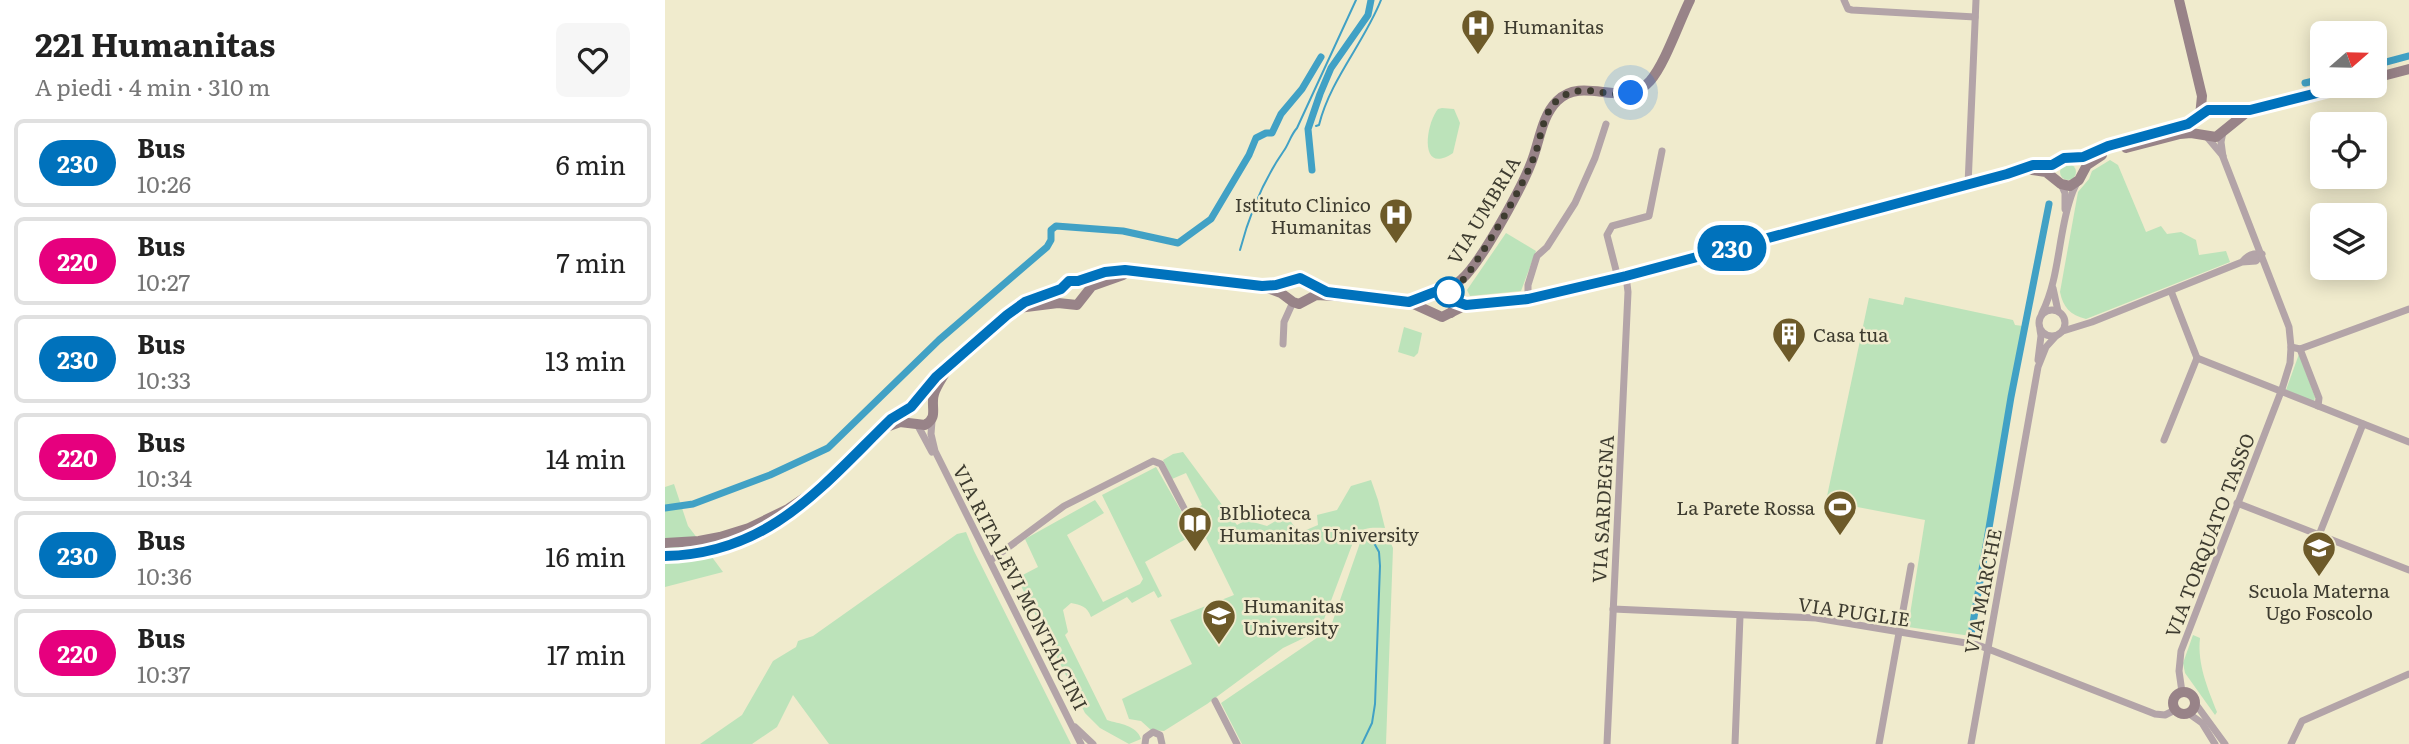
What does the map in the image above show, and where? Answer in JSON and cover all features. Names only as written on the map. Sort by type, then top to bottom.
[{"type":"street","points":[[1968,185],[1976,0]]},
{"type":"street","points":[[2179,0],[2202,96],[2207,104],[2224,118],[2221,142],[2223,157],[2285,313],[2291,346],[2300,349],[2409,309]]},
{"type":"street","name":"VIA UMBRIA","points":[[1409,302],[1461,280],[1472,268],[1519,187],[1534,157],[1548,113],[1559,98],[1575,90],[1585,89],[1623,95],[1646,86],[1656,72],[1689,1]]},
{"type":"street","points":[[1845,2],[1852,10],[1975,17]]},
{"type":"street","points":[[2387,75],[2409,69]]},
{"type":"street","points":[[1262,286],[1302,303],[1316,295],[1409,302],[1440,317],[1466,305],[1528,299],[1622,277],[1968,185],[2033,165],[2052,165],[2064,158],[2083,157],[2108,146],[2188,124],[2208,110],[2250,110],[2310,95]]},
{"type":"street","points":[[2202,96],[2199,128],[2223,157]]},
{"type":"street","points":[[2038,367],[2041,336],[2038,321],[2052,287],[2065,216],[2073,190],[2087,165],[2107,153],[2180,134],[2217,137],[2250,110]]},
{"type":"street","points":[[1528,299],[1528,285],[1537,256],[1547,247],[1576,203],[1606,124]]},
{"type":"street","name":"VIA SARDEGNA","points":[[1607,744],[1628,292],[1607,235],[1612,226],[1649,216],[1662,151]]},
{"type":"street","points":[[2022,169],[2046,172],[2070,186],[2080,178],[2081,165],[2071,158]]},
{"type":"street","points":[[2058,162],[2054,172],[2065,193],[2065,216]]},
{"type":"street","points":[[2040,330],[2047,336],[2059,333],[2242,262],[2256,261],[2262,254]]},
{"type":"street","points":[[1018,308],[1077,305],[1088,289],[1096,284],[1140,270]]},
{"type":"street","points":[[915,423],[910,415],[914,404],[927,386],[1007,315],[1025,302],[1061,289],[1066,283],[1105,272],[1140,270],[1262,286],[1300,278],[1322,290],[1354,297]]},
{"type":"street","points":[[1451,314],[1461,280]]},
{"type":"street","points":[[1073,281],[1083,288],[1085,296]]},
{"type":"street","points":[[1283,344],[1284,321],[1290,300],[1286,289],[1290,282]]},
{"type":"street","points":[[1309,299],[1312,291],[1310,284]]},
{"type":"street","points":[[2038,367],[2046,347],[2065,322],[2052,287]]},
{"type":"street","points":[[1061,289],[1060,297],[1065,304]]},
{"type":"street","points":[[2164,440],[2197,358],[2171,291]]},
{"type":"street","points":[[1431,312],[1428,303],[1436,292],[1466,305]]},
{"type":"street","points":[[2042,313],[2050,310],[2084,323]]},
{"type":"street","name":"VIA TORQUATO TASSO","points":[[2182,692],[2179,664],[2181,651],[2281,391],[2290,363],[2291,346]]},
{"type":"street","points":[[2300,349],[2319,398],[2318,406]]},
{"type":"street","points":[[2197,358],[2409,442]]},
{"type":"street","name":"VIA MARCHE","points":[[1971,744],[2038,367]]},
{"type":"street","points":[[880,432],[894,423],[925,425],[932,421],[934,393],[947,369]]},
{"type":"street","points":[[665,556],[683,555],[738,543],[762,532],[793,513],[891,419],[914,404],[925,401],[934,409]]},
{"type":"street","name":"VIA RITA LEVI MONTALCINI","points":[[932,421],[933,446],[941,464],[1081,744]]},
{"type":"street","name":"VIA RITA LEVI MONTALCINI","points":[[915,423],[941,464]]},
{"type":"street","points":[[2319,535],[2363,424]]},
{"type":"street","points":[[991,560],[1064,506],[1153,461],[1161,464],[1185,510]]},
{"type":"street","points":[[665,543],[699,541],[749,528],[773,518],[815,491]]},
{"type":"street","points":[[2237,503],[2409,570]]},
{"type":"street","points":[[1879,744],[1911,566]]},
{"type":"street","name":"VIA PUGLIE","points":[[1613,610],[1816,618],[1899,632],[1987,649],[2155,714],[2165,715],[2175,710]]},
{"type":"street","points":[[1735,744],[1739,616]]},
{"type":"street","points":[[2291,744],[2302,720],[2409,674]]},
{"type":"street","points":[[2215,744],[2202,723],[2188,713],[2175,710],[2175,697],[2182,692],[2191,695],[2225,744]]},
{"type":"street","points":[[1215,701],[1237,744]]},
{"type":"street","points":[[2188,713],[2195,703]]},
{"type":"street","name":"VIA RITA LEVI MONTALCINI","points":[[1072,724],[1093,744]]},
{"type":"street","points":[[1145,744],[1146,737],[1153,732],[1160,735],[1162,744]]},
{"type":"green space","points":[[1438,109],[1454,109],[1460,123],[1453,153],[1434,158],[1428,146],[1428,136],[1434,116]]},
{"type":"green space","points":[[2110,160],[2118,165],[2146,232],[2161,226],[2167,234],[2181,232],[2196,240],[2199,255],[2226,251],[2230,262],[2086,319],[2068,310],[2060,292],[2078,192],[2092,171]]},
{"type":"green space","points":[[2068,164],[2074,166],[2074,178],[2068,180],[2062,178],[2060,172],[2062,166]]},
{"type":"green space","points":[[1506,233],[1536,251],[1521,291],[1470,296],[1467,290]]},
{"type":"green space","points":[[1905,297],[2013,320],[2015,325],[2023,326],[1971,636],[1908,627],[1925,520],[1826,501],[1869,298],[1903,305]]},
{"type":"green space","points":[[1404,327],[1422,333],[1418,353],[1414,357],[1398,352]]},
{"type":"green space","points":[[2299,354],[2315,397],[2314,402],[2286,390]]},
{"type":"green space","points":[[1183,452],[1237,525],[1246,520],[1267,526],[1279,519],[1289,519],[1299,533],[1318,525],[1317,515],[1337,510],[1351,486],[1371,480],[1385,528],[1365,529],[1355,537],[1323,622],[1308,636],[1283,648],[1207,704],[1164,731],[1151,730],[1141,721],[1129,719],[1122,699],[1192,664],[1170,620],[1234,595],[1202,530],[1145,562],[1162,596],[1158,598],[1154,591],[1132,603],[1127,597],[1091,617],[1088,610],[1071,603],[1063,610],[1068,632],[1065,635],[1107,720],[1127,726],[1139,734],[1141,739],[1129,744],[1100,728],[1085,713],[1017,578],[1038,567],[1025,539],[1095,500],[1104,513],[1067,535],[1103,602],[1140,584],[1143,579],[1102,495],[1156,467],[1184,516],[1202,505],[1186,473],[1172,479],[1163,460]]},
{"type":"green space","points":[[674,484],[688,526],[701,543],[772,524],[706,549],[723,572],[665,587],[665,487]]},
{"type":"green space","points":[[966,532],[1071,744],[829,744],[793,695],[777,727],[752,744],[700,744],[742,715],[773,661],[796,647],[798,641],[813,636],[957,534]]},
{"type":"green space","points":[[1367,536],[1388,537],[1393,548],[1386,744],[1242,744],[1221,703],[1324,633],[1332,623],[1361,540]]},
{"type":"green space","points":[[2193,635],[2200,638],[2202,667],[2217,712],[2215,715],[2185,673],[2183,663]]},
{"type":"waterway","points":[[1240,250],[1263,187],[1297,128],[1356,0]]},
{"type":"waterway","points":[[1312,170],[1308,129],[1320,94],[1331,68],[1368,15],[1371,0]]},
{"type":"waterway","points":[[1316,126],[1319,125],[1331,93],[1381,0]]},
{"type":"waterway","points":[[2387,62],[2409,56]]},
{"type":"waterway","points":[[665,508],[693,504],[770,475],[828,448],[939,340],[1047,247],[1051,240],[1051,230],[1056,226],[1123,231],[1178,243],[1211,219],[1249,155],[1256,138],[1272,133],[1281,114],[1302,89],[1321,57]]},
{"type":"waterway","points":[[2305,83],[2310,82]]},
{"type":"waterway","points":[[1971,635],[2011,397],[2049,204]]},
{"type":"waterway","points":[[1362,744],[1372,723],[1375,704],[1380,566],[1379,552],[1374,543]]},
{"type":"bus line","name":"230","points":[[665,556],[710,551],[738,543],[793,513],[891,419],[917,402],[936,377],[1007,315],[1025,302],[1061,289],[1069,281],[1125,270],[1262,286],[1300,278],[1327,292],[1409,302],[1440,290],[1449,292],[1455,301],[1466,305],[1528,299],[1825,224],[2033,165],[2052,165],[2064,158],[2083,157],[2108,146],[2191,123],[2208,110],[2250,110],[2310,95]]},
{"type":"place","name":"Humanitas","points":[[1478,56]]},
{"type":"place","name":"Istituto Clinico Humanitas","points":[[1396,245]]},
{"type":"place","name":"Casa tua","points":[[1789,364]]},
{"type":"place","name":"La Parete Rossa","points":[[1840,537]]},
{"type":"place","name":"BIblioteca Humanitas University","points":[[1195,553]]},
{"type":"place","name":"Scuola Materna Ugo Foscolo","points":[[2319,578]]},
{"type":"place","name":"Humanitas University","points":[[1219,646]]},
{"type":"route","points":[[1449,292],[1453,296],[1495,230],[1534,157],[1548,113],[1559,98],[1575,90],[1585,89],[1616,95],[1631,93]]}]
